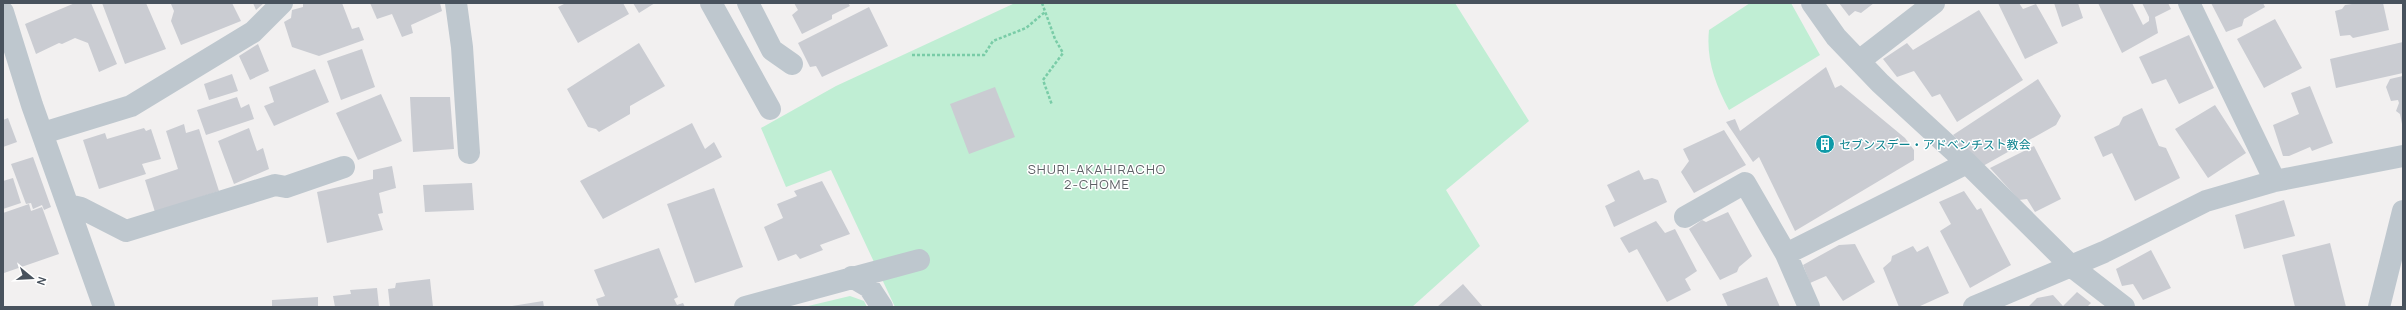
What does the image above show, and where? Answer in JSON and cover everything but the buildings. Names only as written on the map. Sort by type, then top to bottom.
[{"type":"street","points":[[43,133],[131,106],[254,32],[282,3]]},
{"type":"street","points":[[456,3],[462,47],[469,153]]},
{"type":"street","points":[[711,3],[770,110]]},
{"type":"street","points":[[748,3],[772,50],[792,64]]},
{"type":"street","points":[[1812,3],[1836,37],[1932,133],[1967,163],[2071,266],[2124,307]]},
{"type":"street","points":[[1859,61],[1934,3]]},
{"type":"street","points":[[2188,3],[2275,181]]},
{"type":"street","points":[[3,12],[43,133],[104,307]]},
{"type":"street","points":[[1974,307],[2071,266],[2206,201],[2275,181],[2403,156]]},
{"type":"street","points":[[1786,254],[1967,163]]},
{"type":"street","points":[[68,206],[81,208],[126,231],[275,185],[286,187],[344,167]]},
{"type":"street","points":[[1685,217],[1745,183],[1786,254],[1809,307]]},
{"type":"street","points":[[2379,307],[2403,211]]},
{"type":"street","points":[[745,307],[919,260]]},
{"type":"street","points":[[852,278],[869,287],[882,307]]},
{"type":"path","points":[[1042,3],[1055,39],[1063,53],[1043,80],[1052,105]]},
{"type":"path","points":[[912,55],[984,55],[993,41],[1026,28],[1045,12]]},
{"type":"green space","points":[[1015,3],[1455,3],[1529,121],[1446,190],[1480,246],[1412,307],[895,307],[831,170],[786,187],[761,128],[836,86]]},
{"type":"green space","points":[[1750,3],[1791,3],[1820,55],[1729,110],[1716,81],[1710,61],[1708,41],[1709,30]]},
{"type":"green space","points":[[850,296],[864,301],[867,307],[804,307]]},
{"type":"place","name":"セブンスデー・アドベンチスト教会","points":[[1825,144]]},
{"type":"district","name":"SHURI-AKAHIRACHO 2-CHOME","points":[[1097,176]]}]
